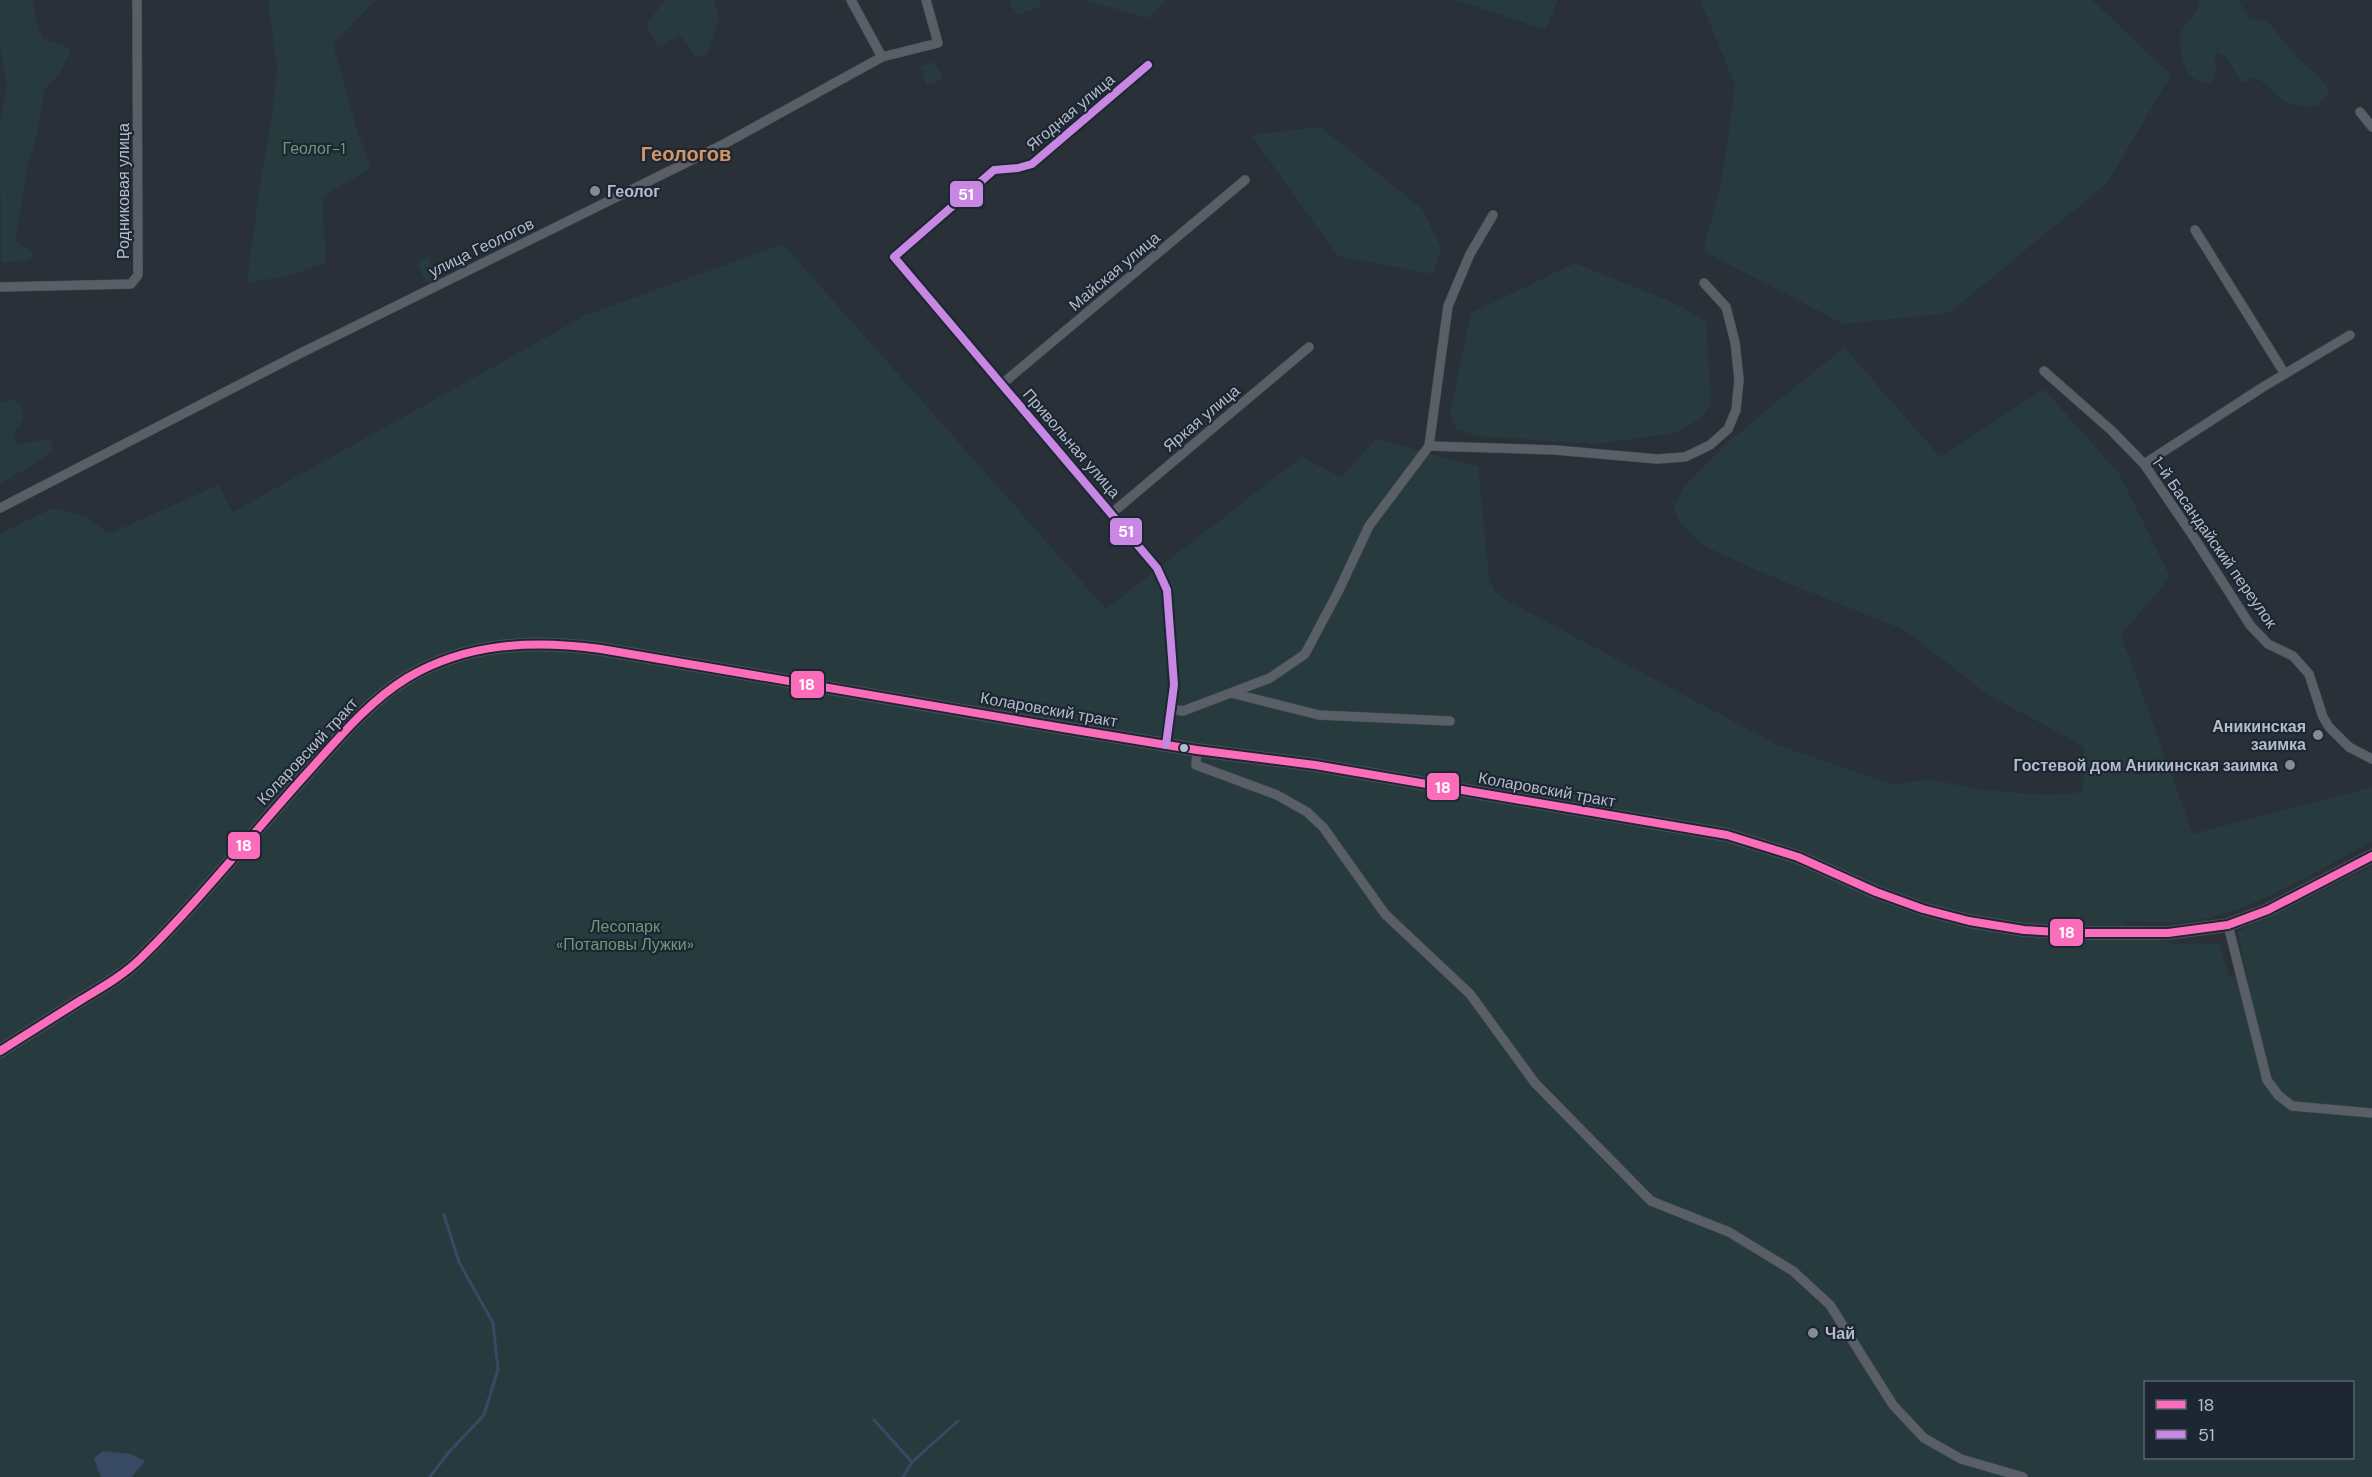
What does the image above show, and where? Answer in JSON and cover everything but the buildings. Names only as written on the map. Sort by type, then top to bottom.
[{"type":"street","name":"Родниковая улица","points":[[0,287],[131,284],[138,275],[137,0]]},
{"type":"street","points":[[851,0],[882,57]]},
{"type":"street","name":"улица Геологов","points":[[0,508],[299,354],[724,144],[882,57],[938,43],[926,0]]},
{"type":"street","name":"Ягодная улица","points":[[894,257],[994,170],[1032,164],[1148,66]]},
{"type":"street","points":[[2360,112],[2372,127]]},
{"type":"street","name":"Майская улица","points":[[1002,384],[1245,180]]},
{"type":"street","points":[[1170,709],[1184,711],[1270,678],[1305,654],[1369,526],[1429,446],[1448,306],[1470,254],[1493,215]]},
{"type":"street","points":[[2194,230],[2285,374]]},
{"type":"street","name":"Привольная улица","points":[[894,257],[1157,568],[1167,590],[1174,685],[1166,745]]},
{"type":"street","points":[[1429,446],[1555,450],[1658,459],[1684,457],[1710,445],[1728,429],[1736,410],[1739,379],[1735,342],[1726,307],[1704,283]]},
{"type":"street","points":[[2144,464],[2350,334]]},
{"type":"street","name":"Яркая улица","points":[[1112,513],[1309,347]]},
{"type":"street","name":"1-й Басандайский переулок","points":[[2044,371],[2105,424],[2144,464],[2250,625],[2268,644],[2293,656],[2309,674],[2323,717],[2329,727],[2349,747],[2372,759]]},
{"type":"street","name":"Коларовский тракт","points":[[0,1051],[102,987],[138,961],[180,919],[273,811],[367,709],[407,678],[442,662],[481,650],[516,644],[564,644],[601,649],[1166,745],[1315,765],[1727,835],[1798,857],[1876,892],[1923,909],[1969,921],[2024,930],[2075,933],[2168,933],[2228,925],[2268,910],[2372,856]]},
{"type":"street","points":[[1231,693],[1319,715],[1450,721]]},
{"type":"street","points":[[1197,750],[1196,765],[1292,802],[1323,827],[1385,914],[1470,994],[1535,1083],[1651,1201],[1729,1232],[1793,1271],[1830,1305],[1893,1405],[1924,1438],[1961,1459],[2023,1477]]},
{"type":"street","points":[[2228,925],[2267,1080],[2271,1087],[2292,1106],[2372,1113]]},
{"type":"green space","points":[[0,0],[33,0],[36,21],[43,39],[68,47],[70,53],[59,74],[45,88],[36,138],[27,168],[15,239],[19,245],[31,250],[33,256],[28,260],[1,262],[0,123],[7,87],[0,48]]},
{"type":"green space","name":"Геолог-1","points":[[268,0],[376,0],[333,44],[357,130],[371,168],[322,197],[326,262],[288,276],[247,283],[277,68]]},
{"type":"green space","points":[[665,0],[714,0],[719,19],[707,55],[695,56],[680,35],[658,47],[646,25]]},
{"type":"green space","points":[[1011,0],[1042,0],[1039,7],[1017,15],[1010,3]]},
{"type":"green space","points":[[1082,0],[1166,0],[1149,18]]},
{"type":"green space","points":[[1456,0],[1558,0],[1545,30]]},
{"type":"green space","points":[[1700,0],[2092,0],[2171,75],[2107,183],[1949,313],[1844,324],[1703,251],[1722,180],[1735,85]]},
{"type":"green space","points":[[2199,0],[2238,0],[2250,19],[2267,21],[2330,91],[2317,106],[2288,103],[2257,78],[2253,77],[2242,83],[2226,57],[2215,52],[2216,70],[2211,84],[2193,78],[2184,63],[2180,38],[2183,29],[2197,9]]},
{"type":"green space","points":[[934,62],[943,79],[927,85],[919,66]]},
{"type":"green space","points":[[1321,127],[1423,210],[1441,248],[1433,274],[1338,256],[1251,135]]},
{"type":"green space","name":"Лесопарк «Потаповы Лужки»","points":[[783,244],[1106,609],[1301,457],[1341,477],[1376,439],[1478,467],[1489,579],[1495,591],[1504,599],[1778,745],[1893,785],[1928,779],[1983,790],[2046,795],[2083,791],[2084,748],[2080,744],[1990,696],[1904,630],[1756,570],[1704,546],[1681,524],[1674,509],[1683,488],[1733,438],[1844,347],[1940,457],[2044,389],[2120,475],[2170,577],[2121,635],[2193,834],[2372,787],[2372,842],[2283,889],[2235,910],[2191,921],[2122,922],[2173,944],[2219,943],[2229,976],[2248,980],[2237,932],[2372,867],[2372,1477],[0,1477],[0,534],[53,508],[86,517],[109,534],[218,485],[233,512],[586,315]]},
{"type":"green space","points":[[429,256],[433,279],[426,282],[417,264]]},
{"type":"green space","points":[[1575,263],[1672,302],[1706,321],[1711,404],[1702,418],[1675,433],[1596,444],[1476,436],[1456,429],[1450,413],[1471,313]]},
{"type":"green space","points":[[15,399],[23,413],[22,420],[13,433],[17,445],[50,438],[53,450],[41,460],[0,484],[0,402]]},
{"type":"water","points":[[103,1451],[131,1454],[145,1461],[132,1477],[101,1477],[94,1458]]},
{"type":"waterway","points":[[430,1477],[448,1453],[484,1415],[498,1369],[493,1323],[459,1262],[444,1215]]},
{"type":"waterway","points":[[874,1420],[912,1462],[903,1477]]},
{"type":"waterway","points":[[912,1462],[958,1421]]},
{"type":"transit line","name":"51","points":[[1148,65],[1032,164],[994,170],[894,257],[1157,568],[1167,590],[1174,685],[1166,745]]},
{"type":"transit line","name":"18","points":[[0,1051],[112,981],[134,964],[184,913],[342,734],[379,698],[407,678],[430,666],[453,657],[501,647],[551,645],[601,649],[1069,729],[1197,750],[1315,765],[1727,835],[1798,857],[1876,892],[1923,909],[1969,921],[2024,930],[2075,933],[2168,933],[2228,925],[2268,910],[2372,856]]},
{"type":"place","name":"Геолог","points":[[595,191]]},
{"type":"place","name":"Аникинская заимка","points":[[2318,735]]},
{"type":"place","name":"Гостевой дом Аникинская заимка","points":[[2290,765]]},
{"type":"place","name":"Чай","points":[[1813,1333]]},
{"type":"district","name":"Геологов","points":[[686,154]]}]
